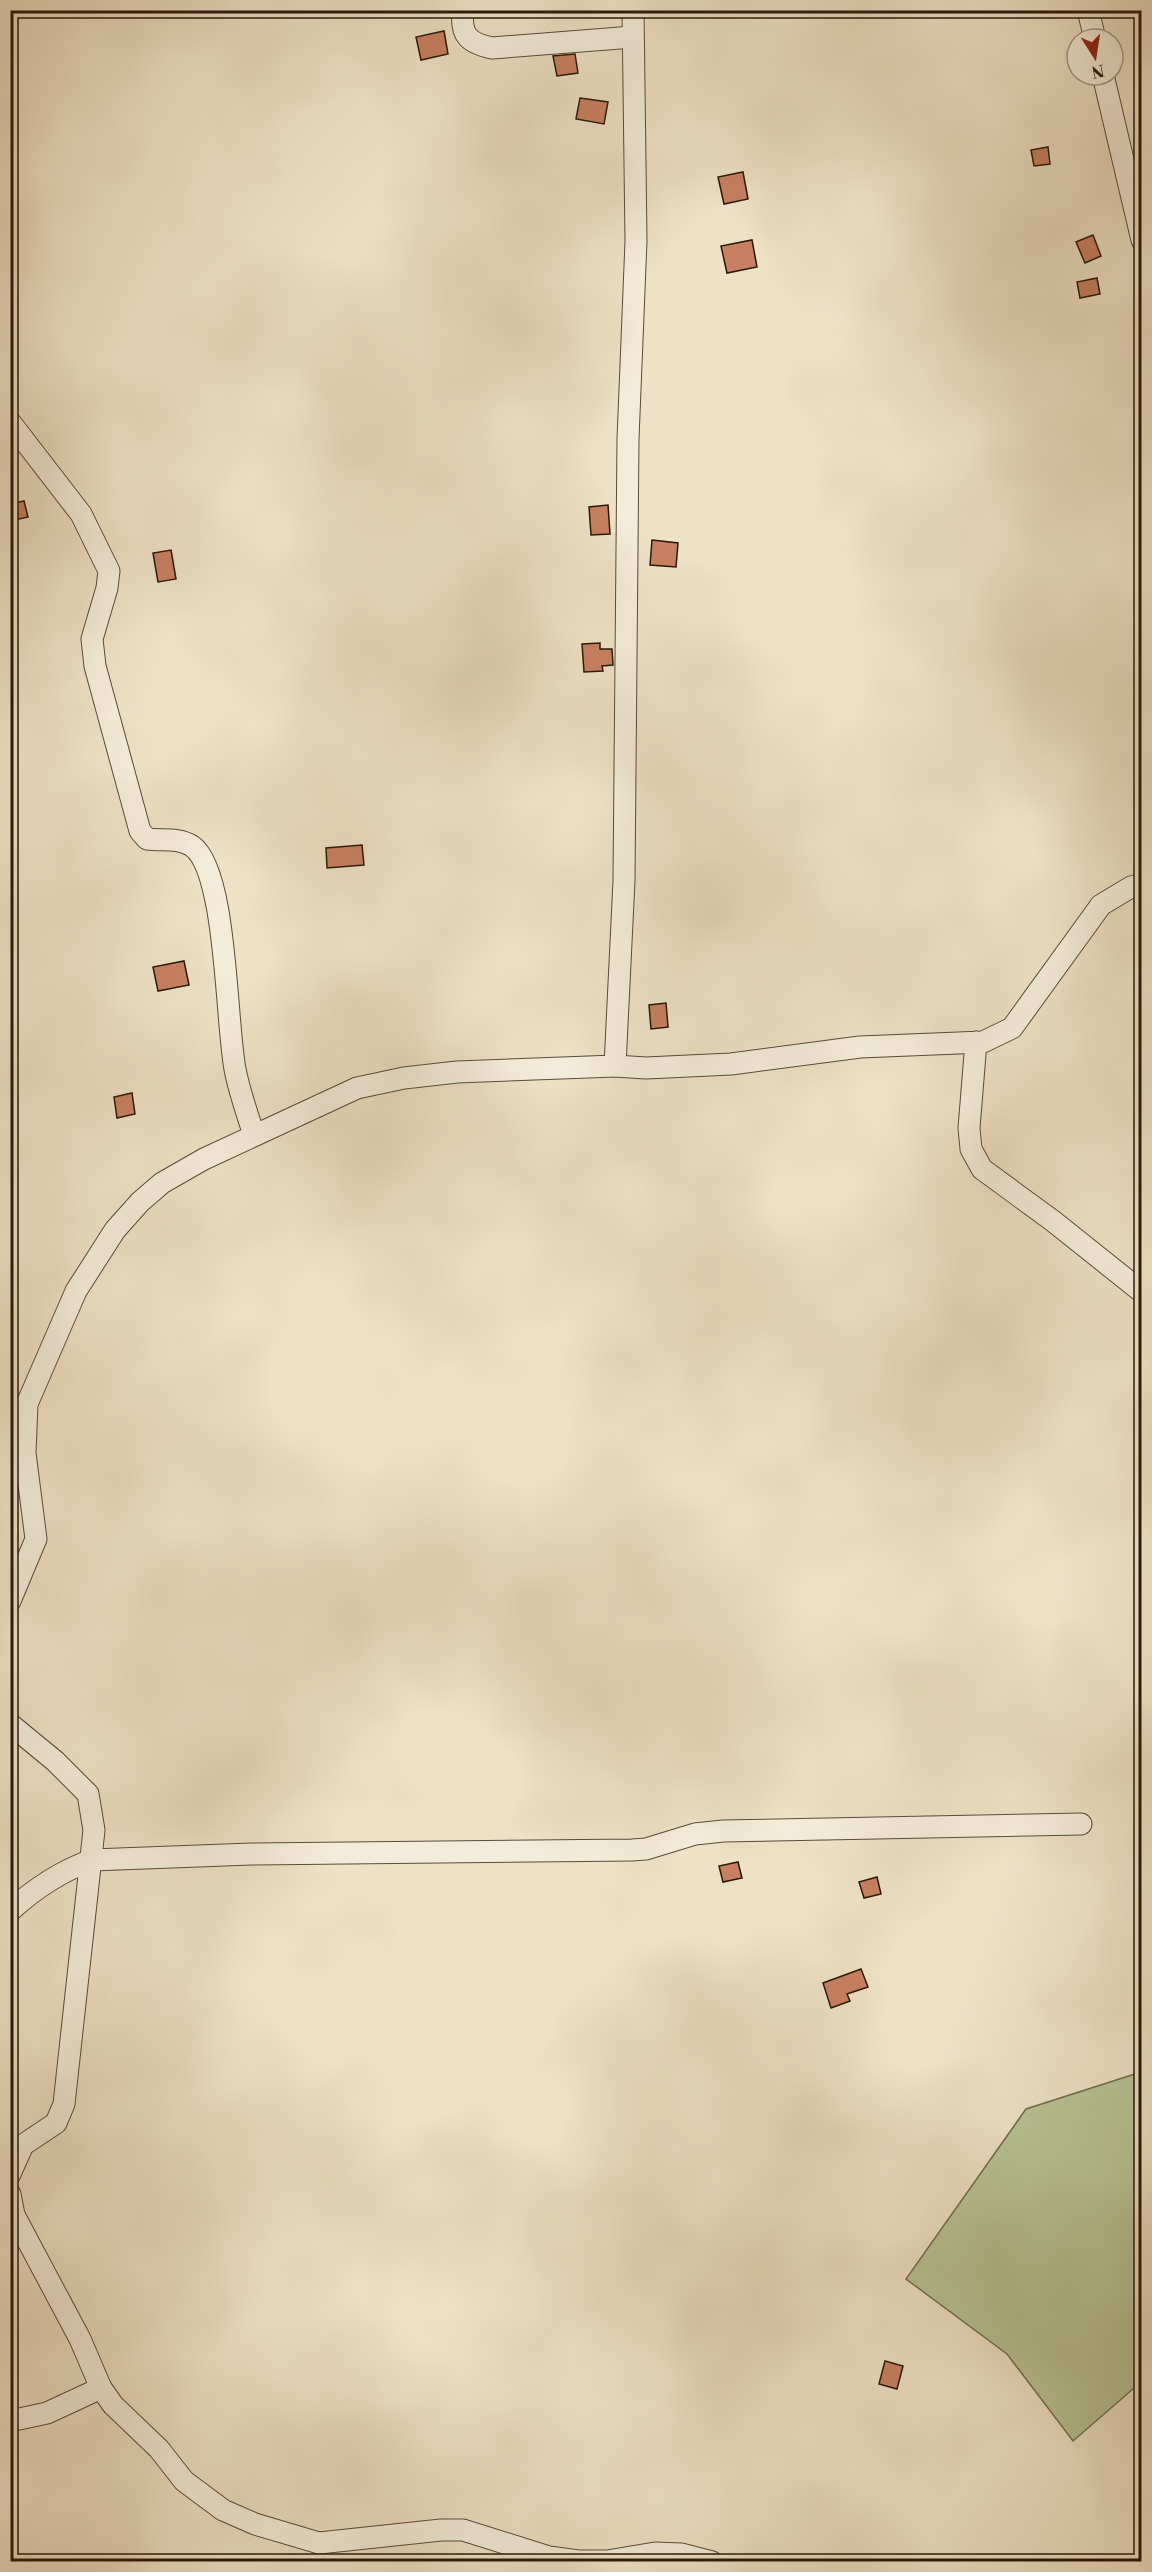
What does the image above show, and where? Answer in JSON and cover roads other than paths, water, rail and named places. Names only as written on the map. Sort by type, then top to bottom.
[{"type":"street","points":[[463,10],[462,21],[466,36],[474,44],[492,48],[633,37]]},
{"type":"street","points":[[615,1066],[624,881],[628,439],[636,241],[633,10]]},
{"type":"street","points":[[1088,10],[1092,27]]},
{"type":"street","points":[[1106,87],[1142,240]]},
{"type":"street","points":[[10,422],[81,514],[109,572],[107,588],[92,639],[104,704],[140,831],[147,839],[173,839],[192,846],[203,859],[210,875],[217,903],[235,1069],[254,1135]]},
{"type":"street","points":[[10,1600],[36,1539],[26,1471],[24,1426],[27,1404],[76,1292],[115,1230],[140,1202],[162,1183],[336,1096],[379,1083],[458,1072],[731,1064],[860,1047],[976,1042],[1012,1029],[1101,905],[1131,887],[1142,884]]},
{"type":"street","points":[[976,1042],[969,1128],[970,1149],[982,1169],[1053,1221],[1142,1292]]},
{"type":"street","points":[[10,1724],[55,1761],[88,1794],[93,1813],[92,1860],[71,2020],[64,2104],[56,2123],[22,2145],[10,2174]]},
{"type":"street","points":[[10,1911],[52,1878],[71,1867],[92,1860],[251,1854],[632,1850],[646,1849],[695,1834],[723,1831],[1081,1824]]},
{"type":"street","points":[[10,2194],[14,2215],[80,2339],[101,2388],[113,2405],[159,2449],[184,2481],[205,2499],[255,2524],[299,2539],[319,2543],[441,2530],[463,2530],[549,2557],[578,2561],[627,2559],[655,2553],[681,2554],[712,2562]]},
{"type":"street","points":[[10,2421],[47,2413],[101,2388]]}]
